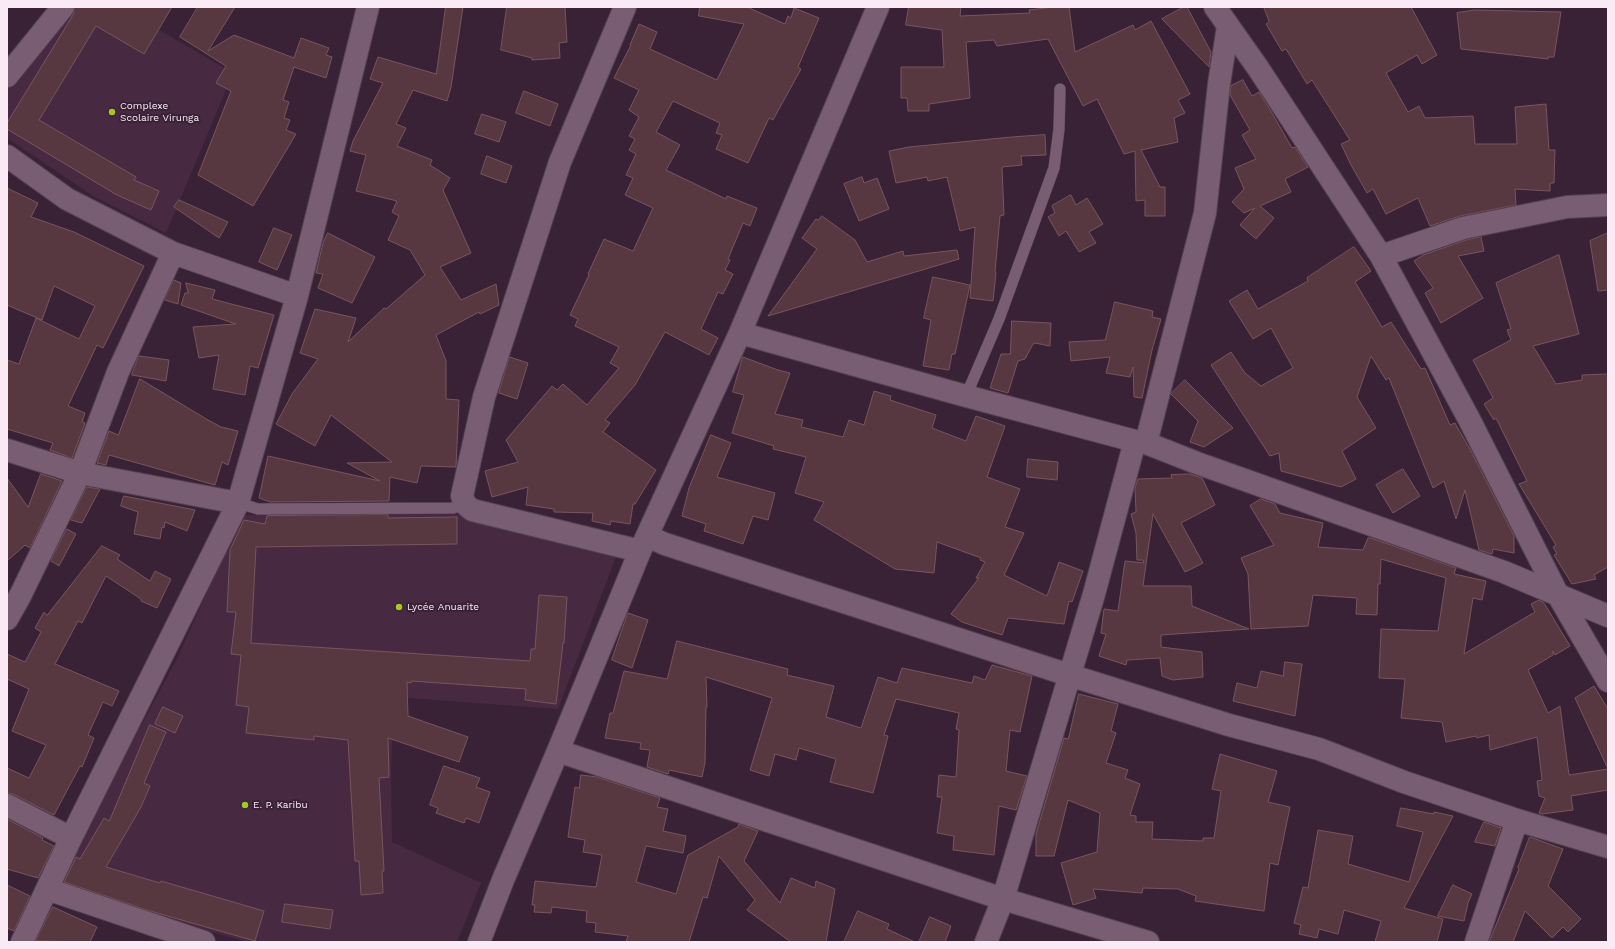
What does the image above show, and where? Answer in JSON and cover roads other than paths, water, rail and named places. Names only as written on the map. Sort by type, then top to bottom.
[{"type":"street","points":[[7,76],[63,7]]},
{"type":"street","points":[[22,942],[71,838],[238,503],[297,296],[368,7]]},
{"type":"street","points":[[625,7],[560,162],[486,389],[462,496],[465,504],[472,510],[643,544],[672,546],[1069,675],[1229,725],[1319,749],[1404,782],[1517,820],[1608,847]]},
{"type":"street","points":[[479,942],[503,880],[643,544],[740,333],[878,7]]},
{"type":"street","points":[[1215,7],[1258,68],[1381,256],[1469,419],[1558,595],[1608,681]]},
{"type":"street","points":[[986,942],[1003,899],[1069,675],[1141,442],[1205,213],[1219,84],[1228,26]]},
{"type":"street","points":[[7,156],[67,199],[173,253],[297,296]]},
{"type":"street","points":[[1381,256],[1463,228],[1567,207],[1608,205]]},
{"type":"street","points":[[7,619],[20,596],[80,473],[118,372],[173,253]]},
{"type":"street","points":[[740,333],[966,396],[1141,442],[1504,572],[1608,616]]},
{"type":"street","points":[[7,450],[80,473],[238,503]]},
{"type":"street","points":[[558,751],[1003,899],[1148,942]]},
{"type":"street","points":[[7,805],[71,838]]},
{"type":"street","points":[[1476,942],[1517,820]]},
{"type":"street","points":[[47,889],[204,942]]},
{"type":"lane","points":[[966,396],[999,320],[1054,168],[1059,129],[1060,89]]},
{"type":"lane","points":[[238,503],[258,509],[453,508],[465,504]]},
{"type":"place","name":"Complexe Scolaire Virunga","points":[[112,112]]},
{"type":"place","name":"Lycée Anuarite","points":[[399,607]]},
{"type":"place","name":"E. P. Karibu","points":[[245,805]]}]
